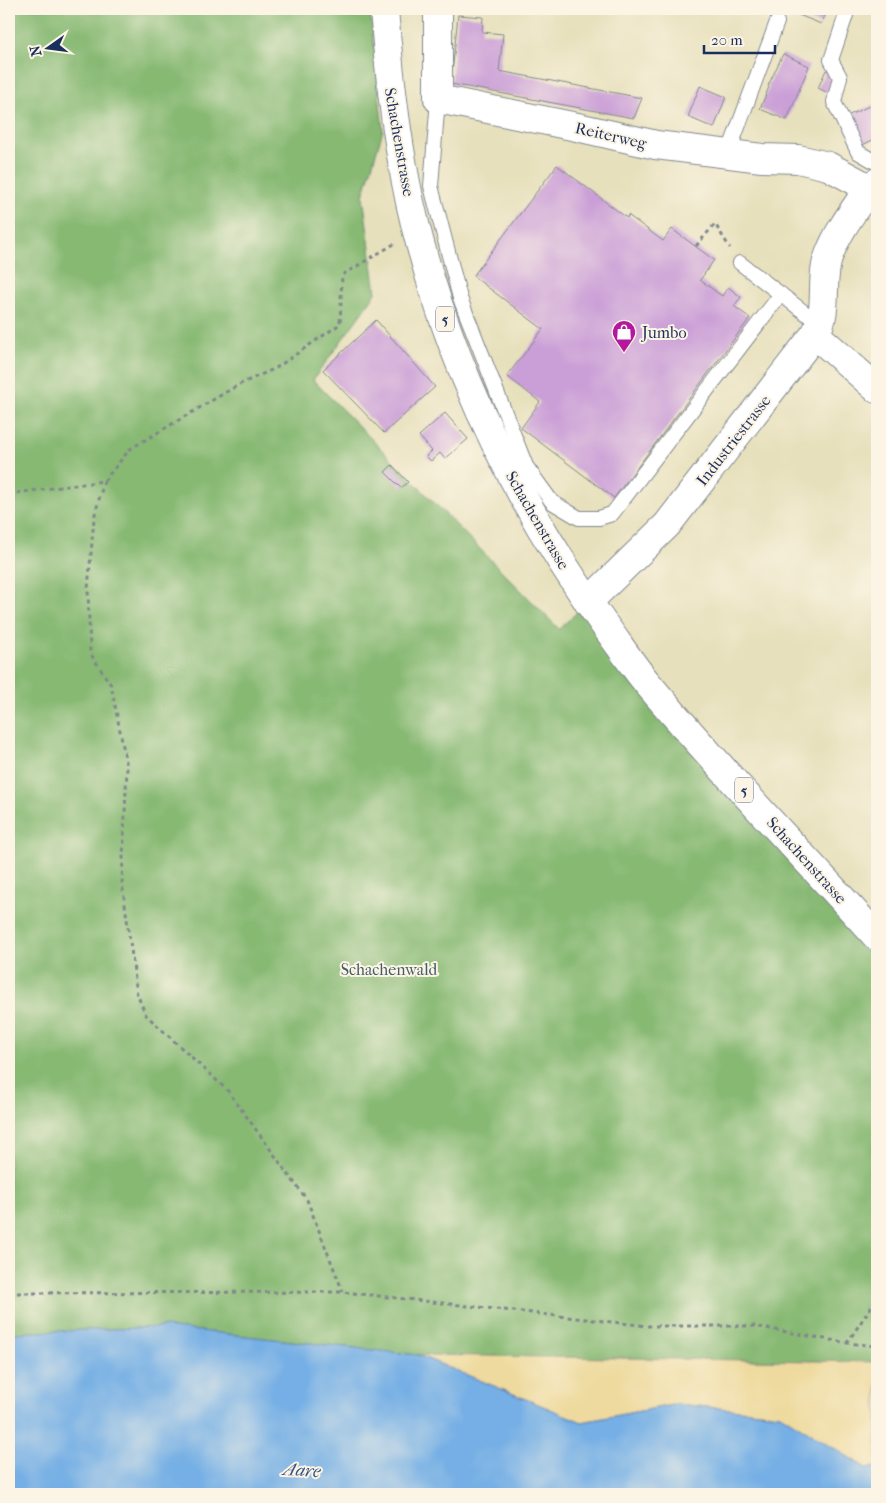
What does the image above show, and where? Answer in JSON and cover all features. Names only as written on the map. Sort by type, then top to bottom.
[{"type":"street","name":"Schachenstrasse","points":[[384,9],[390,89],[402,162],[417,230],[451,338],[486,426],[552,550],[647,683],[877,937]]},
{"type":"street","points":[[438,9],[438,99]]},
{"type":"street","name":"Reiterweg","points":[[438,99],[656,145],[728,154],[798,159],[828,166],[873,185]]},
{"type":"street","points":[[873,185],[828,255],[818,329],[877,389]]},
{"type":"street","name":"Industriestrasse","points":[[588,602],[667,525],[818,329]]},
{"type":"lane","points":[[848,9],[830,60],[840,77],[834,102],[858,152],[877,163]]},
{"type":"lane","points":[[728,154],[776,22]]},
{"type":"lane","points":[[438,99],[431,186],[460,298],[526,466],[552,502],[579,518],[600,518],[612,514],[781,294]]},
{"type":"lane","points":[[740,263],[781,294],[818,329]]},
{"type":"path","points":[[696,246],[714,224],[740,263]]},
{"type":"path","points":[[343,1292],[307,1200],[228,1090],[146,1015],[137,994],[122,882],[127,767],[111,685],[90,653],[88,588],[94,518],[104,481],[130,448],[238,385],[276,368],[340,324],[342,275],[417,230]]},
{"type":"path","points":[[9,494],[104,481]]},
{"type":"path","points":[[9,1293],[343,1292],[648,1326],[754,1326],[847,1343],[877,1346]]},
{"type":"path","points":[[847,1343],[877,1298]]},
{"type":"green space","name":"Schachenwald","points":[[9,9],[370,9],[383,130],[363,196],[376,293],[313,380],[559,629],[588,602],[877,937],[877,1362],[418,1355],[164,1327],[9,1333]]},
{"type":"sand","points":[[418,1355],[877,1362],[877,1467],[866,1468],[780,1414],[677,1404],[582,1422]]},
{"type":"water","name":"Aare","points":[[164,1327],[418,1355],[582,1422],[677,1404],[780,1414],[866,1468],[877,1467],[877,1494],[9,1494],[9,1333]]},
{"type":"building","points":[[784,9],[828,9],[821,24]]},
{"type":"building","points":[[458,15],[483,17],[482,32],[503,34],[499,71],[642,98],[634,118],[451,84]]},
{"type":"building","points":[[783,54],[809,66],[787,120],[760,109]]},
{"type":"building","points":[[826,70],[837,75],[828,93],[818,88]]},
{"type":"building","points":[[700,86],[726,97],[714,128],[688,117]]},
{"type":"building","points":[[876,103],[877,138],[860,146],[847,116]]},
{"type":"building","name":"Jumbo","points":[[557,165],[627,218],[628,215],[663,241],[672,229],[714,260],[700,280],[722,296],[728,287],[741,297],[734,306],[750,318],[614,498],[521,428],[540,402],[507,376],[543,329],[473,276]]},
{"type":"building","points":[[376,320],[435,387],[384,433],[323,370]]},
{"type":"building","points":[[445,413],[468,439],[445,459],[440,453],[431,461],[426,456],[432,451],[419,436]]},
{"type":"building","points":[[392,465],[408,482],[401,488],[385,472]]},
{"type":"place","name":"Jumbo","points":[[624,353]]}]
